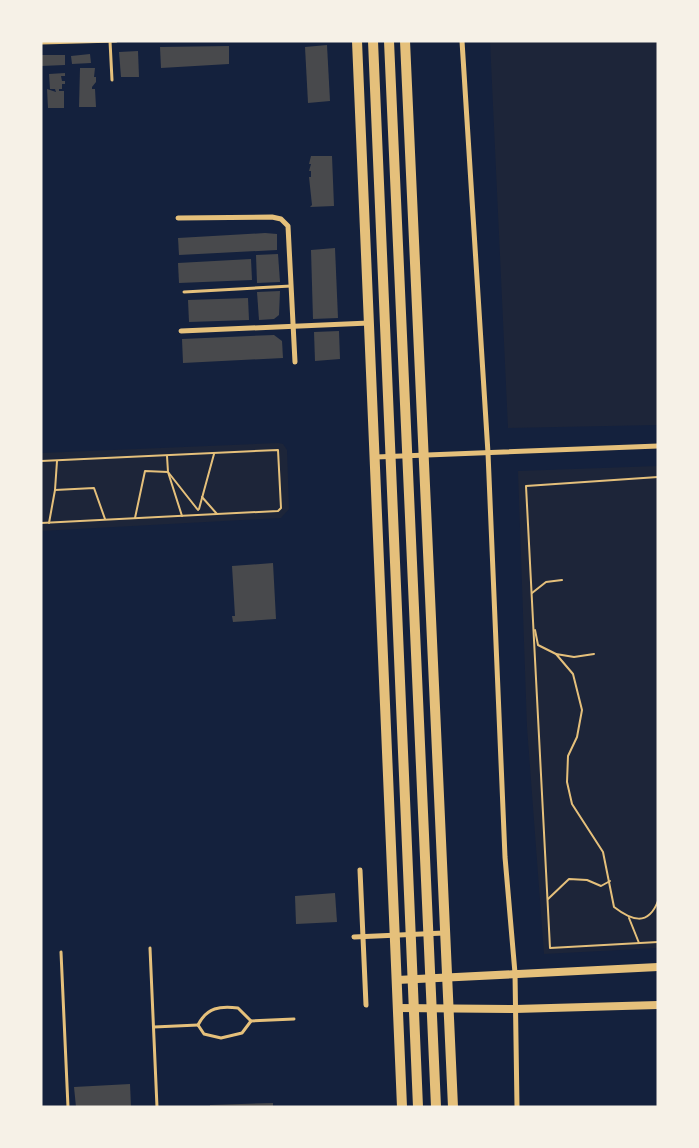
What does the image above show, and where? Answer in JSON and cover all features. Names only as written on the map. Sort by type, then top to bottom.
[{"type":"main road","points":[[357,41],[402,1107]]},
{"type":"main road","points":[[373,41],[418,1107]]},
{"type":"main road","points":[[389,41],[409,456],[436,1107]]},
{"type":"main road","points":[[405,41],[453,1107]]},
{"type":"street","points":[[462,41],[488,453],[499,748],[515,973],[517,1107]]},
{"type":"street","points":[[178,218],[267,217],[281,219],[289,230],[295,362]]},
{"type":"street","points":[[181,331],[370,323]]},
{"type":"street","points":[[376,457],[658,446]]},
{"type":"street","points":[[360,870],[366,1005]]},
{"type":"street","points":[[354,937],[444,933]]},
{"type":"street","points":[[397,980],[658,967]]},
{"type":"street","points":[[398,1008],[515,1009],[658,1005]]},
{"type":"lane","points":[[110,41],[112,80]]},
{"type":"lane","points":[[41,43],[116,41]]},
{"type":"lane","points":[[184,292],[291,286]]},
{"type":"lane","points":[[150,948],[157,1107]]},
{"type":"lane","points":[[61,952],[68,1107]]},
{"type":"lane","points":[[198,1025],[203,1015],[221,1006],[238,1008],[251,1020],[294,1018]]},
{"type":"lane","points":[[198,1025],[204,1034],[221,1038],[242,1033],[251,1020]]},
{"type":"lane","points":[[154,1027],[198,1025]]},
{"type":"path","points":[[41,461],[279,452],[280,510],[41,523]]},
{"type":"path","points":[[168,472],[198,510],[214,454]]},
{"type":"path","points":[[168,456],[168,472],[182,516]]},
{"type":"path","points":[[49,523],[55,490],[57,460]]},
{"type":"path","points":[[135,518],[145,472],[168,472]]},
{"type":"path","points":[[658,477],[526,486],[550,948],[658,942]]},
{"type":"path","points":[[55,490],[94,488],[105,520]]},
{"type":"path","points":[[202,497],[218,514]]},
{"type":"path","points":[[532,593],[546,582],[562,580]]},
{"type":"path","points":[[533,622],[538,645],[556,654],[574,657],[594,654]]},
{"type":"path","points":[[556,654],[573,674],[582,710],[577,737],[568,756],[567,782],[572,804],[603,852],[614,907],[629,918],[639,943]]},
{"type":"path","points":[[548,899],[569,879],[587,880],[601,886],[610,881]]},
{"type":"path","points":[[629,918],[643,919],[654,911],[658,901]]},
{"type":"shaded area","points":[[490,41],[658,41],[658,425],[508,428]]},
{"type":"shaded area","points":[[283,444],[287,450],[289,509],[281,518],[41,531],[41,453]]},
{"type":"shaded area","points":[[658,466],[658,948],[544,954],[527,727],[518,471]]},
{"type":"building","points":[[327,45],[330,101],[308,103],[305,47]]},
{"type":"building","points":[[229,46],[229,64],[161,68],[160,47]]},
{"type":"building","points":[[138,51],[139,77],[121,77],[119,52]]},
{"type":"building","points":[[90,54],[91,63],[72,64],[71,56]]},
{"type":"building","points":[[41,55],[65,55],[65,65],[41,66]]},
{"type":"building","points":[[80,68],[95,68],[94,77],[96,77],[96,82],[92,89],[95,89],[96,107],[79,107]]},
{"type":"building","points":[[65,73],[65,76],[61,76],[65,84],[62,84],[62,89],[59,89],[59,91],[64,91],[64,108],[48,108],[47,89],[56,92],[55,89],[50,89],[49,74]]},
{"type":"building","points":[[311,156],[332,156],[334,206],[310,207],[312,205],[309,177],[311,177],[311,171],[309,171],[311,164],[309,164]]},
{"type":"building","points":[[277,234],[277,250],[179,255],[178,238]]},
{"type":"building","points":[[335,248],[338,318],[313,319],[311,250]]},
{"type":"building","points":[[278,254],[280,282],[257,283],[256,255]]},
{"type":"building","points":[[251,259],[252,280],[179,283],[178,263]]},
{"type":"building","points":[[280,291],[279,315],[274,319],[259,320],[257,292]]},
{"type":"building","points":[[248,298],[249,320],[189,322],[188,300]]},
{"type":"building","points":[[339,331],[340,359],[315,361],[314,332]]},
{"type":"building","points":[[274,335],[282,341],[283,358],[183,363],[182,339]]},
{"type":"building","points":[[273,563],[276,619],[233,622],[232,616],[235,616],[232,566]]},
{"type":"building","points":[[335,893],[337,922],[296,924],[295,896]]},
{"type":"building","points":[[130,1084],[131,1107],[76,1107],[74,1087]]},
{"type":"building","points":[[273,1103],[273,1107],[210,1107],[210,1105]]}]
